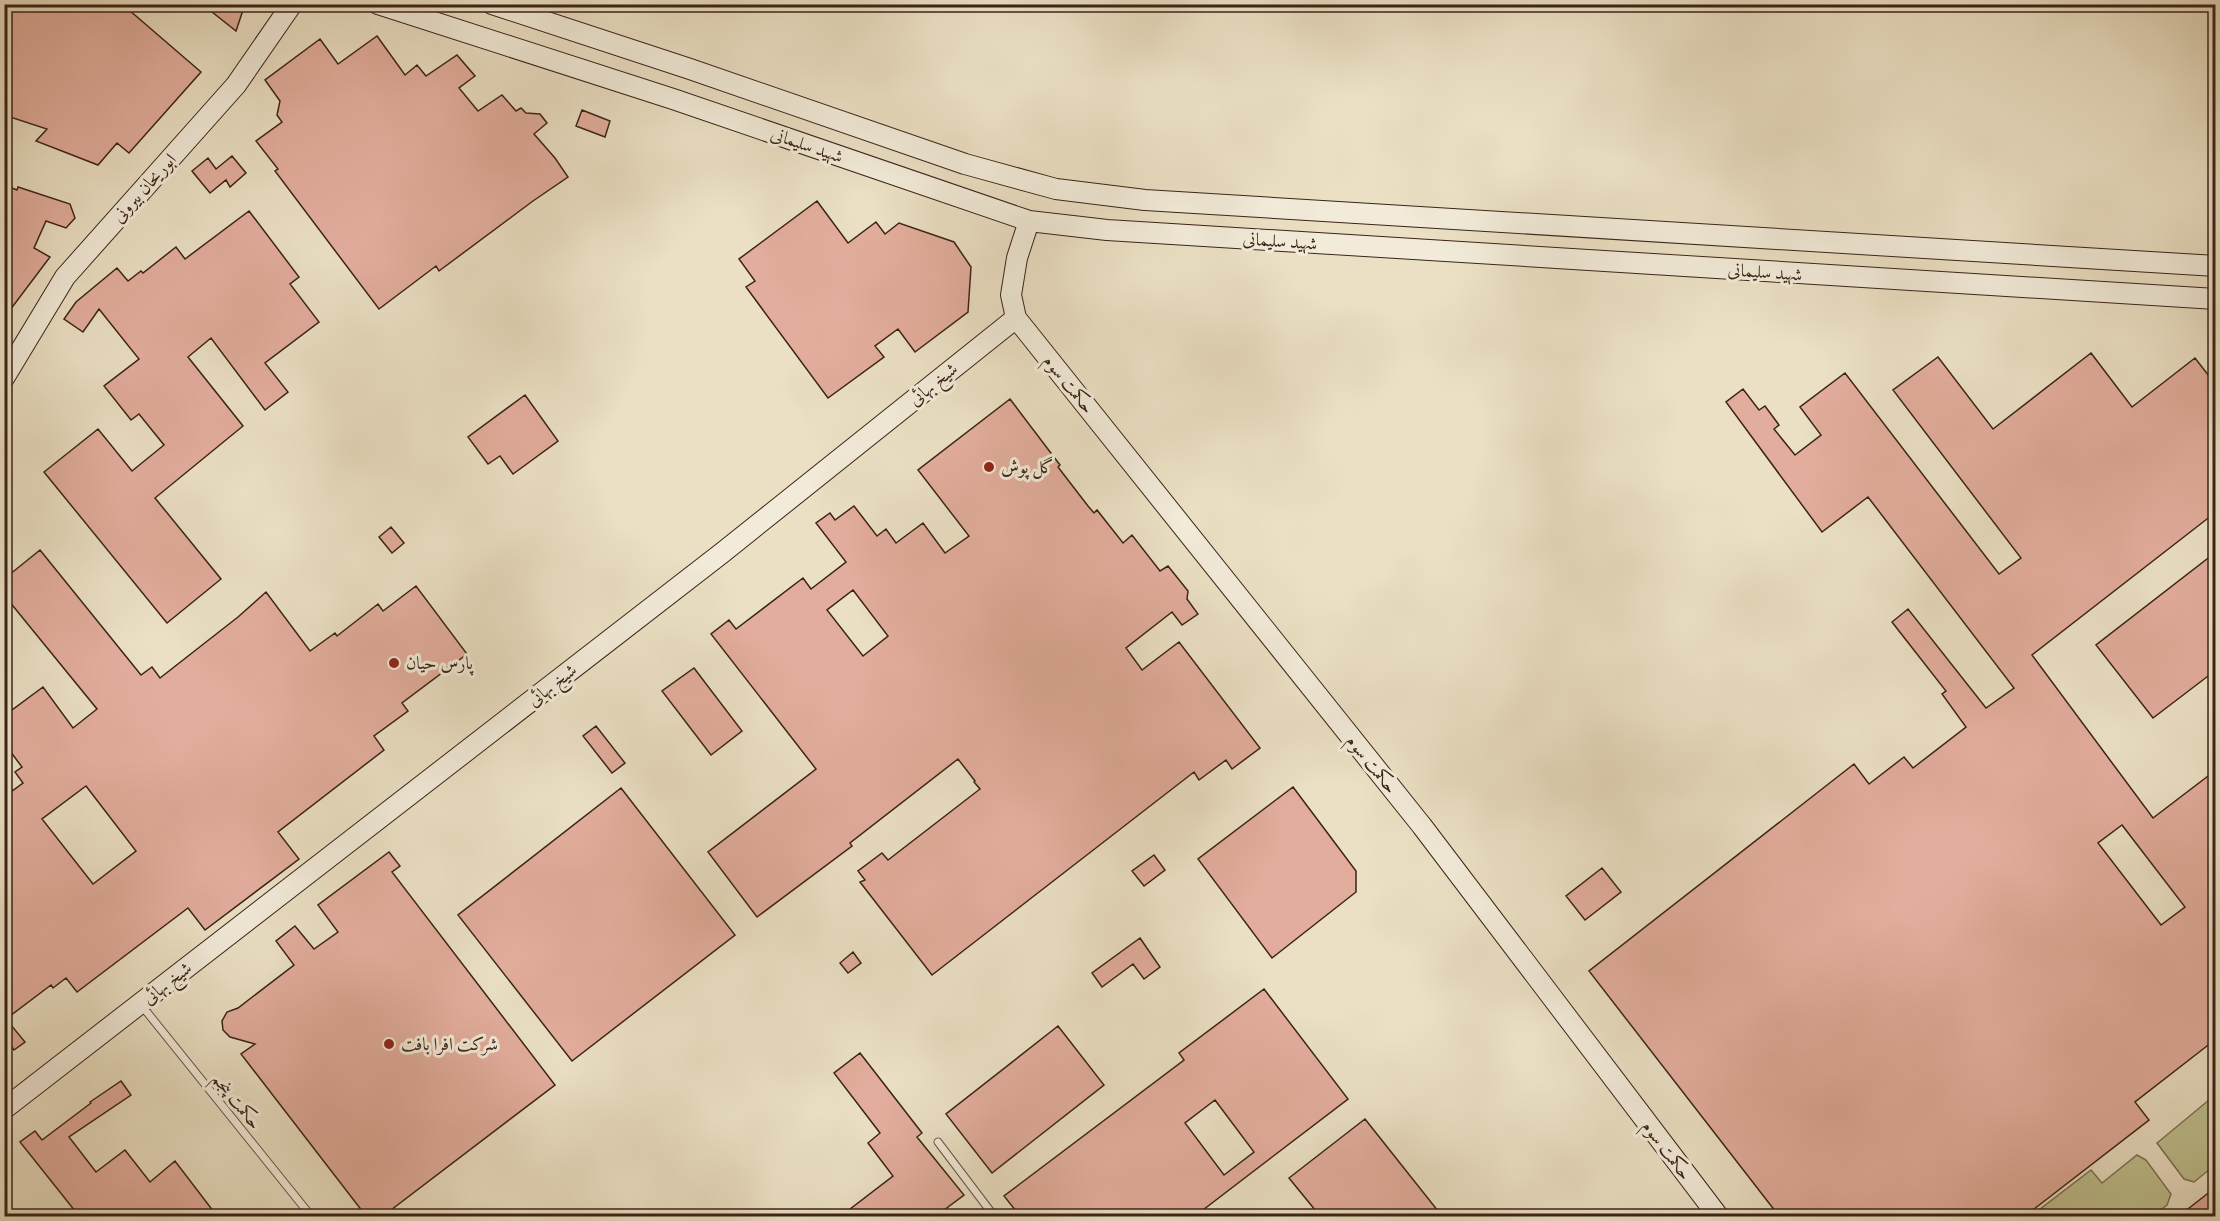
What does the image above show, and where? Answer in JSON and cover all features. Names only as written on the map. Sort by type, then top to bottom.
[{"type":"main road","name":"ابوریحان بیرونی","points":[[4,378],[66,277],[236,85],[292,4]]},
{"type":"main road","name":"شهید سلیمانی","points":[[378,4],[673,99],[1029,221],[1119,230],[2216,299]]},
{"type":"main road","name":"شهید سلیمانی","points":[[492,4],[690,69],[965,164],[1056,189],[1145,200],[2216,266]]},
{"type":"main road","points":[[1016,318],[1011,295],[1017,258],[1029,221]]},
{"type":"main road","name":"شیخ بهائی","points":[[4,1109],[713,560],[1016,318]]},
{"type":"main road","name":"حکمت سوم","points":[[1016,318],[1422,826],[1718,1216]]},
{"type":"lane","name":"حکمت پنجم","points":[[140,1004],[311,1216]]},
{"type":"lane","points":[[938,1142],[994,1216]]},
{"type":"green space","points":[[2215,1095],[2215,1165],[2194,1182],[2184,1179],[2157,1143]]},
{"type":"green space","points":[[2137,1155],[2146,1160],[2171,1194],[2167,1205],[2153,1216],[2031,1216],[2091,1170],[2102,1183]]},
{"type":"building","points":[[4,4],[122,4],[201,72],[129,153],[117,143],[98,165],[36,141],[47,129],[4,115]]},
{"type":"building","points":[[202,4],[245,4],[236,31]]},
{"type":"building","points":[[377,36],[405,75],[417,65],[426,76],[457,55],[475,76],[459,88],[478,111],[502,95],[516,111],[521,108],[526,113],[540,114],[547,123],[534,134],[568,177],[439,271],[436,266],[379,309],[275,171],[278,169],[256,141],[282,122],[277,115],[280,101],[265,80],[320,39],[338,64]]},
{"type":"building","points":[[582,110],[610,121],[605,137],[576,126]]},
{"type":"building","points":[[232,156],[246,173],[230,187],[226,180],[210,193],[192,171],[208,158],[216,169]]},
{"type":"building","points":[[4,185],[17,190],[18,187],[70,204],[75,218],[66,228],[46,221],[34,248],[50,257],[4,318]]},
{"type":"building","points":[[817,201],[848,243],[876,222],[885,234],[899,223],[954,242],[971,267],[968,312],[915,352],[898,329],[875,346],[884,357],[828,398],[746,287],[755,281],[739,259]]},
{"type":"building","points":[[249,211],[299,277],[290,284],[319,322],[265,363],[288,392],[265,410],[211,338],[188,357],[243,426],[155,498],[221,579],[167,623],[44,472],[98,429],[132,471],[164,445],[139,414],[131,420],[104,386],[139,359],[99,309],[83,332],[64,319],[76,302],[117,268],[128,281],[141,271],[143,273],[176,247],[185,259]]},
{"type":"building","points":[[2091,353],[2132,407],[2195,358],[2216,385],[2216,512],[2032,655],[2153,818],[2216,770],[2216,1039],[2135,1102],[2149,1120],[2025,1216],[1779,1216],[1589,971],[1854,764],[1869,784],[1904,757],[1913,768],[1966,727],[1942,694],[1946,691],[1892,622],[1908,609],[1986,708],[2014,688],[1868,497],[1822,532],[1726,402],[1743,389],[1759,410],[1765,406],[1779,425],[1774,429],[1795,455],[1821,435],[1800,407],[1845,373],[1999,574],[2021,558],[1893,390],[1938,357],[1993,429]],"holes":[[[2122,825],[2185,907],[2161,925],[2098,843]]]},
{"type":"building","points":[[525,395],[558,441],[513,474],[500,456],[488,464],[468,437]]},
{"type":"building","points":[[1010,399],[1094,513],[1097,510],[1123,543],[1132,535],[1160,571],[1168,566],[1188,591],[1187,599],[1198,614],[1182,625],[1172,612],[1126,648],[1142,670],[1179,642],[1260,748],[1232,769],[1226,760],[1199,780],[1194,772],[932,975],[860,882],[865,880],[858,871],[882,853],[888,860],[980,789],[958,759],[850,843],[852,846],[757,917],[708,852],[816,769],[711,634],[729,620],[736,629],[803,578],[811,589],[846,562],[816,523],[830,513],[835,520],[854,506],[877,536],[886,529],[896,543],[923,523],[945,553],[969,536],[918,470]],"holes":[[[853,590],[888,636],[863,656],[827,610]]]},
{"type":"building","points":[[391,527],[404,543],[392,553],[379,537]]},
{"type":"building","points":[[40,550],[141,675],[152,667],[160,678],[266,592],[310,651],[335,633],[337,636],[378,604],[383,611],[416,586],[467,654],[402,703],[408,711],[374,736],[384,750],[278,832],[299,859],[205,930],[188,908],[77,992],[66,978],[53,988],[51,985],[6,1019],[25,1042],[14,1050],[12,1047],[4,1052],[4,797],[23,783],[15,772],[22,767],[4,743],[4,716],[43,687],[73,728],[97,709],[4,595],[4,579]],"holes":[[[86,786],[136,851],[93,884],[42,819]]]},
{"type":"building","points":[[2216,552],[2216,670],[2153,718],[2096,645]]},
{"type":"building","points":[[694,668],[742,731],[711,755],[662,691]]},
{"type":"building","points":[[596,726],[625,763],[612,773],[583,736]]},
{"type":"building","points":[[1293,787],[1356,871],[1356,892],[1272,958],[1198,859]]},
{"type":"building","points":[[621,788],[735,935],[572,1061],[458,915]]},
{"type":"building","name":"شرکت افرا بافت","points":[[389,852],[400,866],[392,872],[555,1085],[383,1216],[366,1216],[241,1054],[255,1044],[230,1037],[223,1030],[222,1021],[227,1012],[238,1008],[294,965],[276,941],[295,926],[314,949],[338,932],[318,905]]},
{"type":"building","points":[[1154,855],[1165,870],[1144,886],[1132,871]]},
{"type":"building","points":[[1602,868],[1621,892],[1585,920],[1566,896]]},
{"type":"building","points":[[1140,938],[1160,967],[1144,979],[1133,964],[1102,987],[1092,973]]},
{"type":"building","points":[[853,952],[861,963],[848,973],[840,963]]},
{"type":"building","points":[[1264,989],[1348,1099],[1195,1216],[1020,1216],[1004,1196],[1184,1060],[1179,1053]],"holes":[[[1215,1100],[1254,1152],[1224,1175],[1185,1123]]]},
{"type":"building","points":[[1058,1026],[1104,1085],[992,1173],[946,1114]]},
{"type":"building","points":[[860,1053],[922,1133],[917,1137],[964,1195],[936,1216],[841,1216],[893,1176],[868,1143],[880,1133],[834,1073]]},
{"type":"building","points":[[121,1081],[131,1095],[69,1137],[96,1172],[125,1150],[150,1182],[175,1161],[217,1216],[79,1216],[20,1142],[35,1131],[42,1140]]},
{"type":"building","points":[[1365,1119],[1442,1216],[1320,1216],[1289,1178]]},
{"type":"building","points":[[2216,1187],[2216,1216],[2179,1216]]},
{"type":"place","name":"گل پوش","points":[[989,467]]},
{"type":"place","name":"پارس حیان","points":[[394,663]]},
{"type":"place","name":"شرکت افرا بافت","points":[[389,1044]]}]
